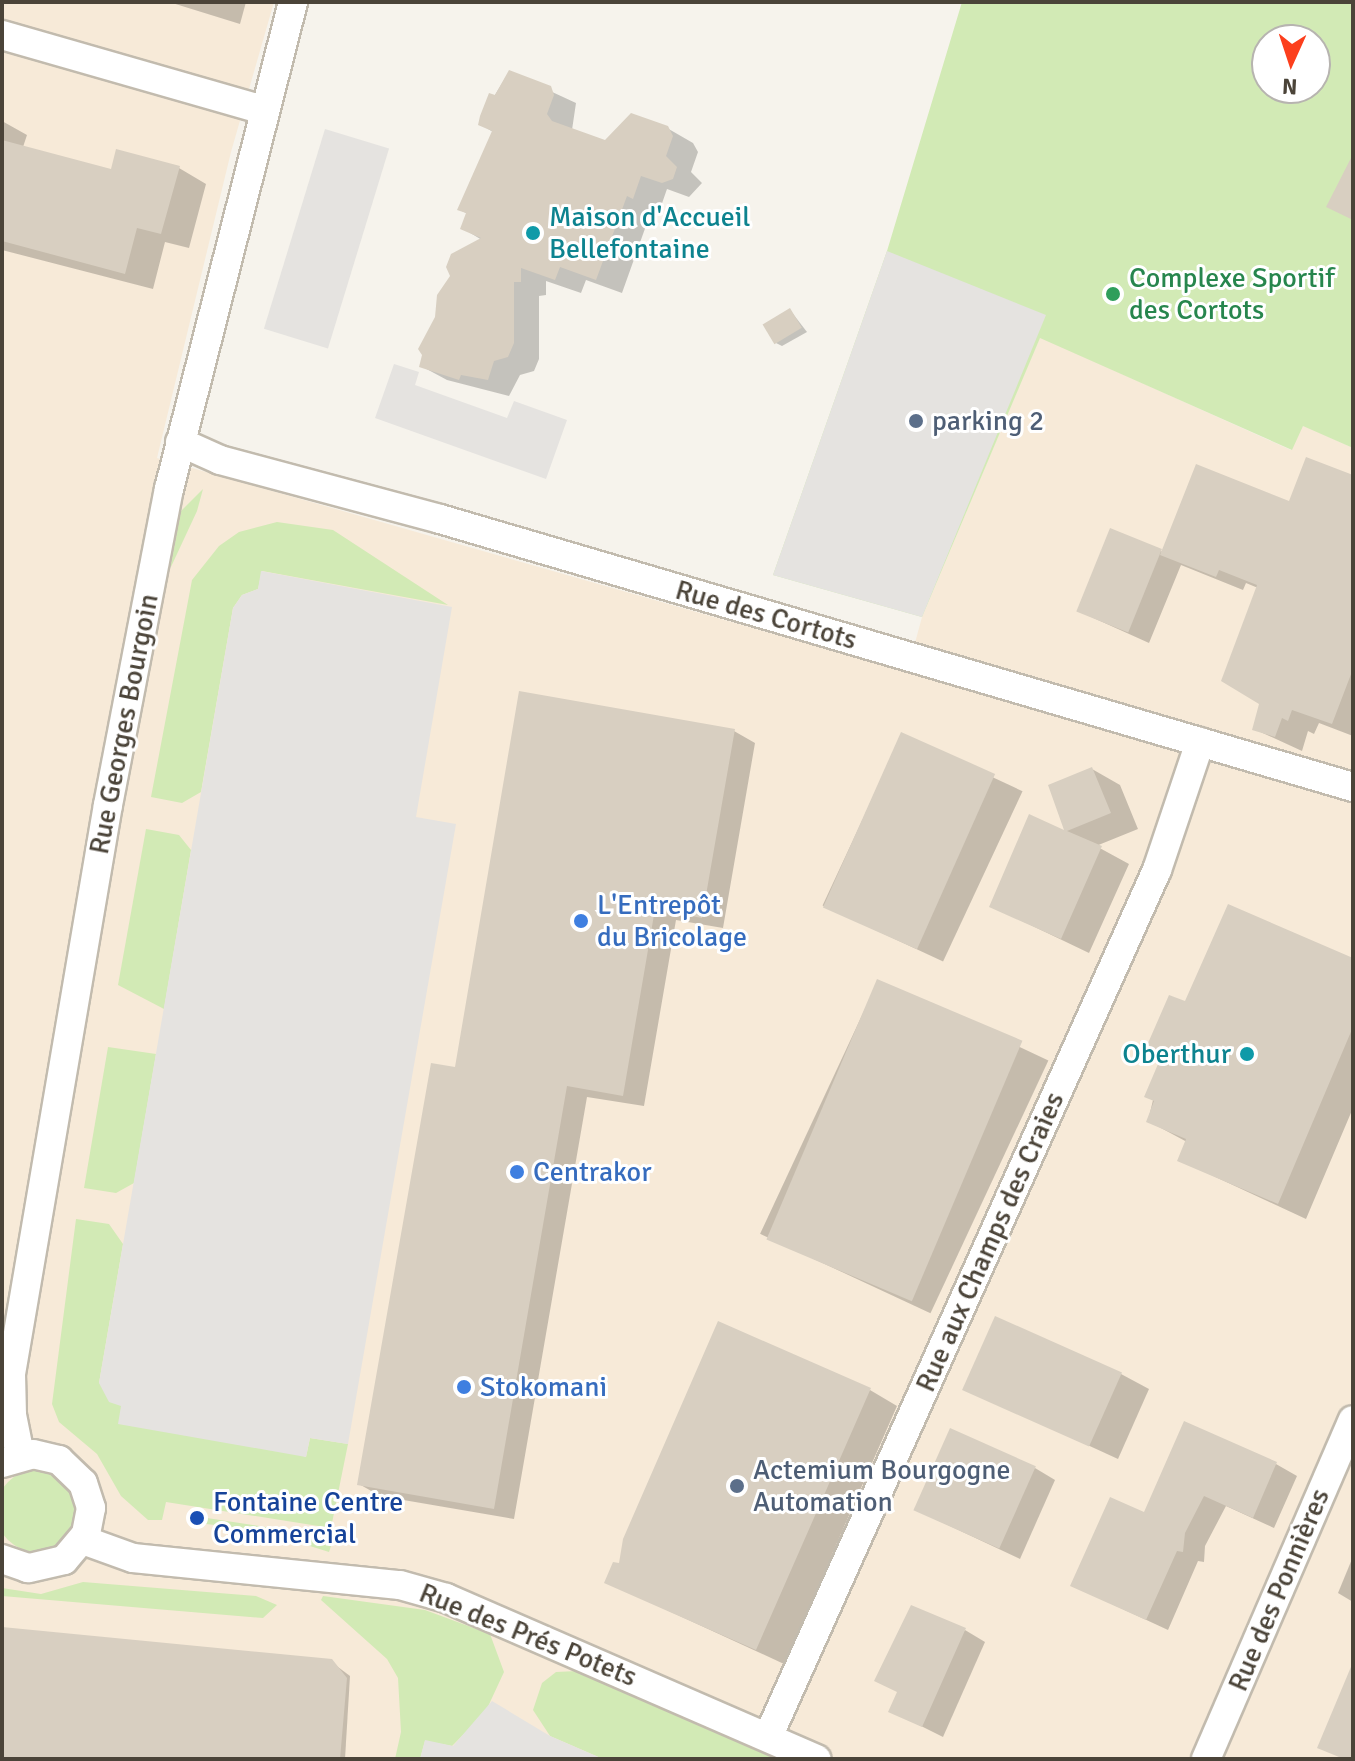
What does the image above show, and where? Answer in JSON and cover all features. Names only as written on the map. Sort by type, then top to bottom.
[{"type":"street","name":"Rue Georges Bourgoin","points":[[11,1459],[11,1374],[108,805],[180,442],[293,2]]},
{"type":"street","points":[[2,35],[264,110]]},
{"type":"street","name":"Rue des Cortots","points":[[180,442],[220,460],[440,519],[1353,787]]},
{"type":"street","name":"Rue aux Champs des Craies","points":[[768,1737],[1157,870],[1200,742]]},
{"type":"street","name":"Rue des Ponnières","points":[[1206,1759],[1353,1420]]},
{"type":"street","points":[[2,1559],[28,1568],[47,1567],[64,1560],[83,1540],[91,1508],[80,1477],[53,1457],[11,1459]]},
{"type":"street","name":"Rue des Prés Potets","points":[[83,1540],[133,1558],[400,1585],[509,1624],[817,1759]]},
{"type":"shaded area","points":[[2,2],[274,2],[231,152],[157,458],[907,672],[922,617],[1040,337],[1291,450],[1303,425],[1353,448],[1353,1759],[2,1759]]},
{"type":"shaded area","points":[[325,129],[389,149],[328,348],[264,329]]},
{"type":"shaded area","name":"parking 2","points":[[887,251],[1046,315],[922,617],[773,575]]},
{"type":"shaded area","points":[[394,364],[419,372],[415,385],[507,418],[514,401],[567,420],[546,479],[375,418]]},
{"type":"shaded area","points":[[261,571],[452,607],[416,817],[456,824],[348,1444],[310,1438],[306,1457],[118,1424],[121,1406],[109,1402],[99,1383],[233,608],[242,595],[258,589]]},
{"type":"shaded area","points":[[492,1701],[550,1736],[603,1759],[420,1759],[425,1740],[453,1746]]},
{"type":"green space","name":"Complexe Sportif des Cortots","points":[[962,2],[1353,2],[1353,448],[1303,426],[1292,450],[1040,338],[922,617],[773,575],[887,251]]},
{"type":"green space","points":[[203,489],[197,511],[170,569],[181,511]]},
{"type":"green space","points":[[277,522],[333,530],[448,605],[262,571],[258,589],[242,595],[233,608],[201,792],[182,803],[151,797],[192,580],[219,546],[239,532]]},
{"type":"green space","points":[[146,829],[179,835],[191,850],[164,1009],[118,985]]},
{"type":"green space","points":[[108,1047],[156,1054],[134,1183],[116,1193],[84,1188]]},
{"type":"green space","points":[[76,1219],[109,1224],[123,1244],[99,1383],[306,1457],[310,1438],[348,1444],[331,1528],[166,1502],[162,1520],[148,1520],[121,1496],[97,1454],[59,1422],[52,1404]]},
{"type":"green space","points":[[37,1470],[53,1473],[66,1482],[75,1495],[78,1511],[75,1527],[66,1540],[53,1549],[37,1552],[21,1549],[8,1540],[-1,1527],[-4,1511],[-1,1495],[8,1482],[21,1473]]},
{"type":"green space","points":[[207,1518],[330,1537],[332,1543],[329,1552],[259,1530],[206,1524]]},
{"type":"green space","points":[[83,1582],[256,1596],[277,1605],[263,1618],[2,1596],[2,1588],[41,1594]]},
{"type":"green space","points":[[323,1596],[425,1610],[490,1634],[504,1672],[485,1713],[452,1746],[425,1741],[420,1759],[395,1759],[401,1732],[398,1678],[387,1659],[321,1600]]},
{"type":"green space","points":[[577,1671],[776,1759],[603,1759],[550,1736],[533,1710],[542,1683],[556,1672]]},
{"type":"building","name":"Maison d'Accueil Bellefontaine","points":[[509,70],[551,86],[554,95],[547,114],[552,121],[605,140],[631,113],[668,126],[673,136],[666,156],[677,167],[673,179],[662,183],[641,176],[633,199],[627,196],[596,280],[560,267],[555,280],[521,268],[521,282],[514,282],[514,343],[508,357],[494,361],[488,380],[461,375],[459,380],[419,367],[422,355],[418,349],[435,317],[437,295],[450,276],[446,267],[451,254],[481,238],[460,229],[466,213],[457,210],[492,131],[478,125],[480,116],[489,93],[495,95]]},
{"type":"building","points":[[2,140],[111,169],[116,149],[180,166],[161,234],[137,228],[125,274],[2,241]]},
{"type":"building","points":[[1353,154],[1353,220],[1326,207]]},
{"type":"building","points":[[790,308],[802,328],[774,344],[763,324]]},
{"type":"building","points":[[1306,457],[1353,475],[1353,669],[1332,724],[1292,710],[1288,721],[1282,718],[1275,737],[1252,730],[1259,704],[1221,681],[1257,585],[1219,570],[1216,577],[1160,555],[1196,464],[1289,501]]},
{"type":"building","points":[[1110,528],[1162,549],[1128,632],[1076,611]]},
{"type":"building","points":[[519,691],[735,729],[702,918],[655,909],[623,1096],[567,1086],[494,1509],[357,1485],[431,1063],[455,1067]]},
{"type":"building","points":[[901,732],[995,774],[917,949],[823,907]]},
{"type":"building","points":[[1092,767],[1111,813],[1067,831],[1102,846],[1061,939],[989,907],[1029,814],[1064,830],[1048,785]]},
{"type":"building","name":"Oberthur","points":[[1228,904],[1353,958],[1353,1027],[1278,1204],[1177,1161],[1186,1139],[1146,1122],[1154,1101],[1144,1097],[1161,1057],[1145,1050],[1169,995],[1185,1001]]},
{"type":"building","points":[[877,979],[1022,1041],[912,1301],[766,1240]]},
{"type":"building","points":[[995,1316],[1122,1373],[1089,1447],[962,1390]]},
{"type":"building","name":"Actemium Bourgogne Automation","points":[[718,1321],[871,1388],[756,1650],[604,1583],[613,1562],[619,1563],[623,1539]]},
{"type":"building","points":[[1184,1421],[1277,1462],[1253,1518],[1204,1496],[1185,1533],[1183,1552],[1177,1551],[1146,1620],[1070,1586],[1110,1497],[1144,1512]]},
{"type":"building","points":[[950,1428],[1036,1466],[999,1548],[913,1510]]},
{"type":"building","points":[[911,1605],[966,1628],[922,1727],[888,1712],[897,1692],[874,1681]]},
{"type":"building","points":[[2,1627],[332,1659],[347,1678],[340,1759],[2,1759]]},
{"type":"building","points":[[1353,1662],[1353,1759],[1344,1759],[1317,1748]]},
{"type":"place","name":"Maison d'Accueil Bellefontaine","points":[[533,233]]},
{"type":"place","name":"Complexe Sportif des Cortots","points":[[1113,294]]},
{"type":"place","name":"parking 2","points":[[916,421]]},
{"type":"place","name":"L'Entrepôt du Bricolage","points":[[581,921]]},
{"type":"place","name":"Oberthur","points":[[1247,1054]]},
{"type":"place","name":"Centrakor","points":[[517,1172]]},
{"type":"place","name":"Stokomani","points":[[464,1387]]},
{"type":"place","name":"Actemium Bourgogne Automation","points":[[737,1486]]},
{"type":"place","name":"Fontaine Centre Commercial","points":[[197,1518]]}]
